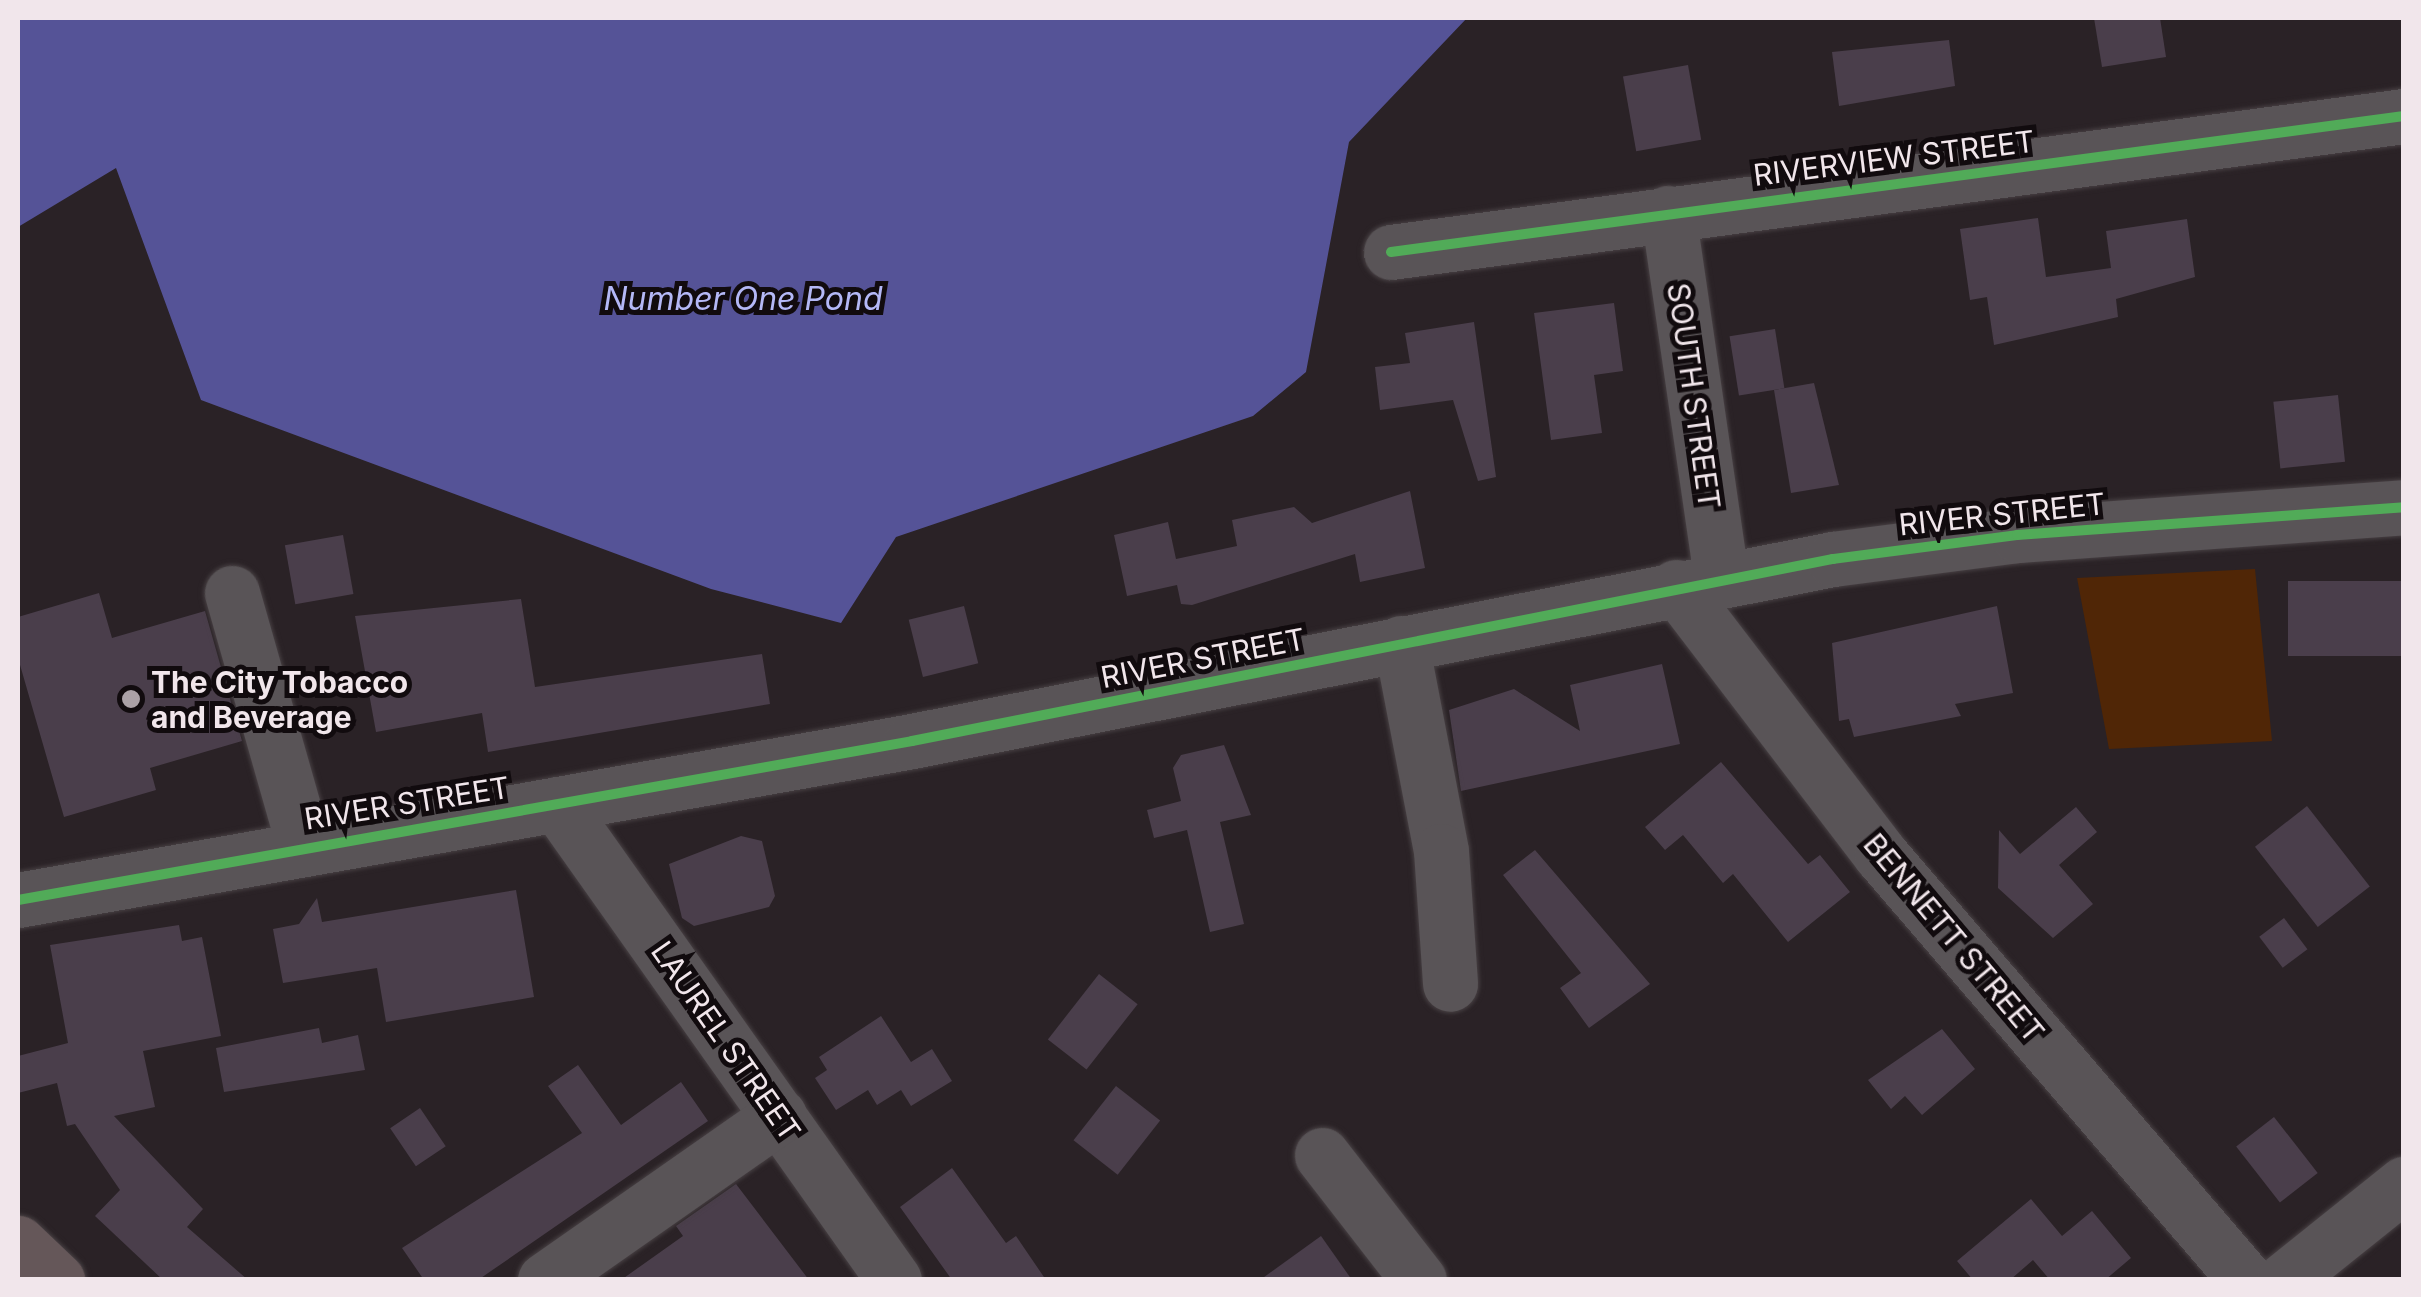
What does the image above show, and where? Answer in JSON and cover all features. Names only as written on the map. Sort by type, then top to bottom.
[{"type":"highway","points":[[18,1243],[57,1280]]},
{"type":"street","name":"RIVERVIEW STREET","points":[[1391,252],[2404,116]]},
{"type":"street","name":"SOUTH STREET","points":[[1668,214],[1698,582]]},
{"type":"street","name":"RIVER STREET","points":[[18,900],[304,846],[420,804],[558,804],[1401,643],[1698,582],[2017,534],[2404,507]]},
{"type":"street","name":"BENNETT STREET","points":[[1698,582],[1881,855],[2246,1280]]},
{"type":"street","points":[[232,593],[304,846]]},
{"type":"street","points":[[1401,643],[1441,851],[1450,984]]},
{"type":"street","name":"LAUREL STREET","points":[[558,804],[894,1280]]},
{"type":"street","points":[[545,1280],[780,1116]]},
{"type":"street","points":[[1322,1154],[1419,1280]]},
{"type":"street","points":[[2284,1280],[2404,1184]]},
{"type":"shaded area","points":[[2255,569],[2272,741],[2109,749],[2077,578]]},
{"type":"water","name":"Number One Pond","points":[[18,18],[1467,18],[1349,142],[1306,372],[1253,416],[896,537],[841,623],[711,589],[201,400],[116,168],[18,227]]},
{"type":"building","points":[[2094,18],[2160,18],[2166,57],[2102,67]]},
{"type":"building","points":[[1949,40],[1955,86],[1839,106],[1832,52]]},
{"type":"building","points":[[1688,65],[1701,140],[1636,151],[1623,76]]},
{"type":"building","points":[[2038,218],[2046,277],[2111,268],[2106,231],[2187,219],[2195,277],[2116,299],[2118,317],[1994,345],[1987,297],[1970,300],[1960,229]]},
{"type":"building","points":[[1614,303],[1623,371],[1594,375],[1602,433],[1551,440],[1534,313]]},
{"type":"building","points":[[1474,322],[1496,477],[1478,481],[1453,400],[1380,410],[1375,367],[1410,363],[1405,333]]},
{"type":"building","points":[[1775,329],[1784,388],[1739,395],[1730,336]]},
{"type":"building","points":[[1814,383],[1839,485],[1791,493],[1774,390]]},
{"type":"building","points":[[2338,395],[2345,462],[2280,468],[2273,402]]},
{"type":"building","points":[[1410,491],[1425,568],[1360,582],[1355,554],[1192,605],[1181,604],[1177,585],[1127,596],[1114,535],[1168,522],[1176,559],[1237,546],[1232,520],[1294,507],[1312,523]]},
{"type":"building","points":[[343,535],[353,594],[295,604],[285,545]]},
{"type":"building","points":[[2288,581],[2404,581],[2404,656],[2288,656]]},
{"type":"building","name":"The City Tobacco and Beverage","points":[[99,593],[112,638],[205,611],[242,741],[150,768],[156,790],[64,817],[18,658],[18,617]]},
{"type":"building","points":[[521,599],[535,687],[762,654],[770,704],[488,752],[482,713],[376,732],[355,616]]},
{"type":"building","points":[[964,606],[978,663],[923,677],[909,620]]},
{"type":"building","points":[[1997,606],[2013,693],[1955,704],[1961,716],[1854,737],[1849,719],[1839,721],[1832,643]]},
{"type":"building","points":[[1662,664],[1680,744],[1461,791],[1449,710],[1514,689],[1580,731],[1570,685]]},
{"type":"building","points":[[1224,745],[1251,815],[1220,822],[1244,924],[1210,932],[1187,830],[1154,838],[1147,810],[1181,801],[1173,768],[1181,755]]},
{"type":"building","points":[[1721,762],[1808,864],[1820,855],[1850,892],[1788,942],[1733,874],[1723,883],[1683,835],[1665,850],[1645,827]]},
{"type":"building","points":[[2307,806],[2370,886],[2318,927],[2255,847]]},
{"type":"building","points":[[2076,807],[2097,832],[2059,865],[2093,904],[2053,938],[1998,888],[1999,830],[2020,854]]},
{"type":"building","points":[[741,836],[762,841],[775,896],[769,907],[694,926],[682,918],[669,864]]},
{"type":"building","points":[[1535,850],[1650,984],[1589,1028],[1560,988],[1581,973],[1503,875]]},
{"type":"building","points":[[516,890],[534,997],[386,1022],[377,968],[283,983],[273,929],[299,924],[317,898],[322,922]]},
{"type":"building","points":[[2284,918],[2307,949],[2283,968],[2259,937]]},
{"type":"building","points":[[179,925],[182,941],[202,937],[221,1036],[143,1051],[155,1107],[114,1116],[203,1209],[187,1227],[248,1280],[163,1280],[95,1216],[120,1190],[75,1124],[67,1126],[57,1083],[18,1093],[18,1056],[68,1043],[50,945]]},
{"type":"building","points":[[1099,974],[1138,1004],[1087,1070],[1048,1039]]},
{"type":"building","points":[[881,1016],[911,1062],[932,1049],[952,1081],[911,1106],[901,1090],[877,1105],[868,1090],[836,1110],[815,1078],[827,1070],[819,1057]]},
{"type":"building","points":[[319,1028],[322,1043],[358,1035],[365,1070],[224,1092],[216,1048]]},
{"type":"building","points":[[1942,1029],[1975,1069],[1922,1115],[1905,1096],[1891,1109],[1868,1080]]},
{"type":"building","points":[[578,1065],[621,1125],[681,1082],[708,1121],[478,1280],[424,1280],[402,1248],[582,1133],[548,1086]]},
{"type":"building","points":[[1116,1086],[1160,1120],[1118,1175],[1074,1140]]},
{"type":"building","points":[[420,1108],[446,1146],[416,1166],[390,1128]]},
{"type":"building","points":[[2274,1117],[2318,1173],[2280,1203],[2236,1147]]},
{"type":"building","points":[[952,1168],[1006,1243],[1016,1236],[1046,1280],[952,1280],[900,1207]]},
{"type":"building","points":[[736,1184],[809,1280],[621,1280],[683,1236],[676,1226]]},
{"type":"building","points":[[2031,1199],[2062,1236],[2092,1211],[2131,1258],[2105,1280],[2050,1280],[2033,1260],[2010,1280],[1973,1280],[1957,1261]]},
{"type":"building","points":[[1321,1236],[1352,1280],[1260,1280]]},
{"type":"cycle path","points":[[1391,252],[2404,116]]},
{"type":"cycle path","points":[[18,900],[912,741],[1833,559],[2017,535],[2404,507]]},
{"type":"place","name":"The City Tobacco and Beverage","points":[[131,699]]}]
